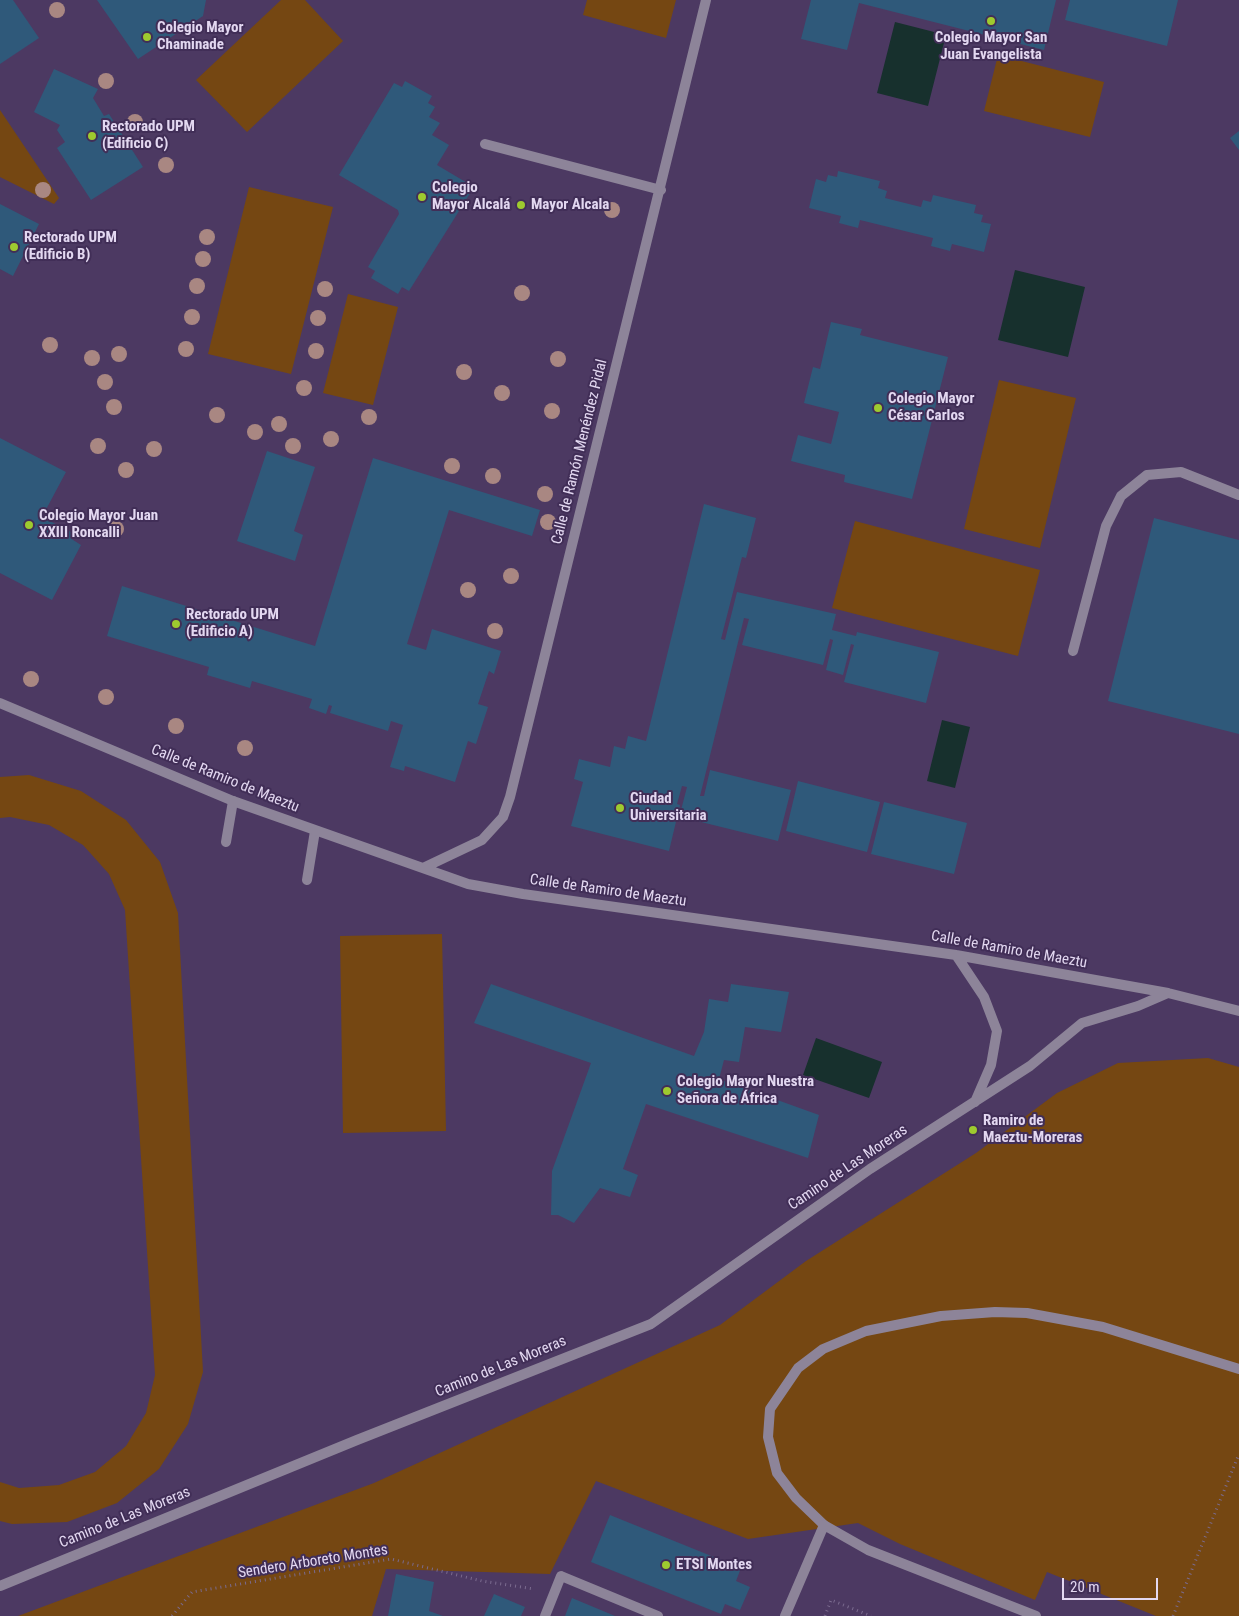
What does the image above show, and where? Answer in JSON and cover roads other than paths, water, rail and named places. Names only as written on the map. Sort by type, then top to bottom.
[{"type":"street","name":"Calle de Ramón Menéndez Pidal","points":[[423,868],[482,840],[503,817],[510,797],[661,190],[706,0]]},
{"type":"street","points":[[485,144],[661,190]]},
{"type":"street","points":[[1072,651],[1106,526],[1121,496],[1147,475],[1181,472],[1239,495]]},
{"type":"street","name":"Calle de Ramiro de Maeztu","points":[[0,703],[233,801],[468,884],[523,894],[956,955],[1168,993],[1239,1011]]},
{"type":"street","points":[[226,842],[233,801]]},
{"type":"street","points":[[307,880],[315,831]]},
{"type":"street","points":[[956,955],[984,997],[997,1031],[991,1065],[974,1103]]},
{"type":"street","name":"Camino de Las Moreras","points":[[0,1586],[357,1440],[652,1324],[870,1169],[1030,1066],[1082,1023],[1138,1006],[1168,993]]},
{"type":"street","points":[[1036,1616],[868,1550],[824,1525],[796,1498],[777,1473],[768,1438],[770,1410],[798,1368],[823,1350],[866,1331],[941,1316],[995,1312],[1027,1313],[1103,1327],[1239,1369]]},
{"type":"street","points":[[785,1616],[824,1525]]},
{"type":"street","points":[[545,1616],[561,1576],[658,1616]]},
{"type":"place","name":"Colegio Mayor San Juan Evangelista","points":[[991,21]]},
{"type":"place","name":"Colegio Mayor Chaminade","points":[[147,37]]},
{"type":"place","name":"Rectorado UPM (Edificio C)","points":[[92,136]]},
{"type":"place","name":"Colegio Mayor Alcalá","points":[[422,197]]},
{"type":"place","name":"Mayor Alcala","points":[[521,205]]},
{"type":"place","name":"Rectorado UPM (Edificio B)","points":[[14,247]]},
{"type":"place","name":"Colegio Mayor César Carlos","points":[[878,408]]},
{"type":"place","name":"Colegio Mayor Juan XXIII Roncalli","points":[[29,525]]},
{"type":"place","name":"Rectorado UPM (Edificio A)","points":[[176,624]]},
{"type":"place","name":"Ciudad Universitaria","points":[[620,808]]},
{"type":"place","name":"Colegio Mayor Nuestra Señora de África","points":[[667,1091]]},
{"type":"place","name":"Ramiro de Maeztu-Moreras","points":[[973,1130]]},
{"type":"place","name":"ETSI Montes","points":[[666,1565]]}]
